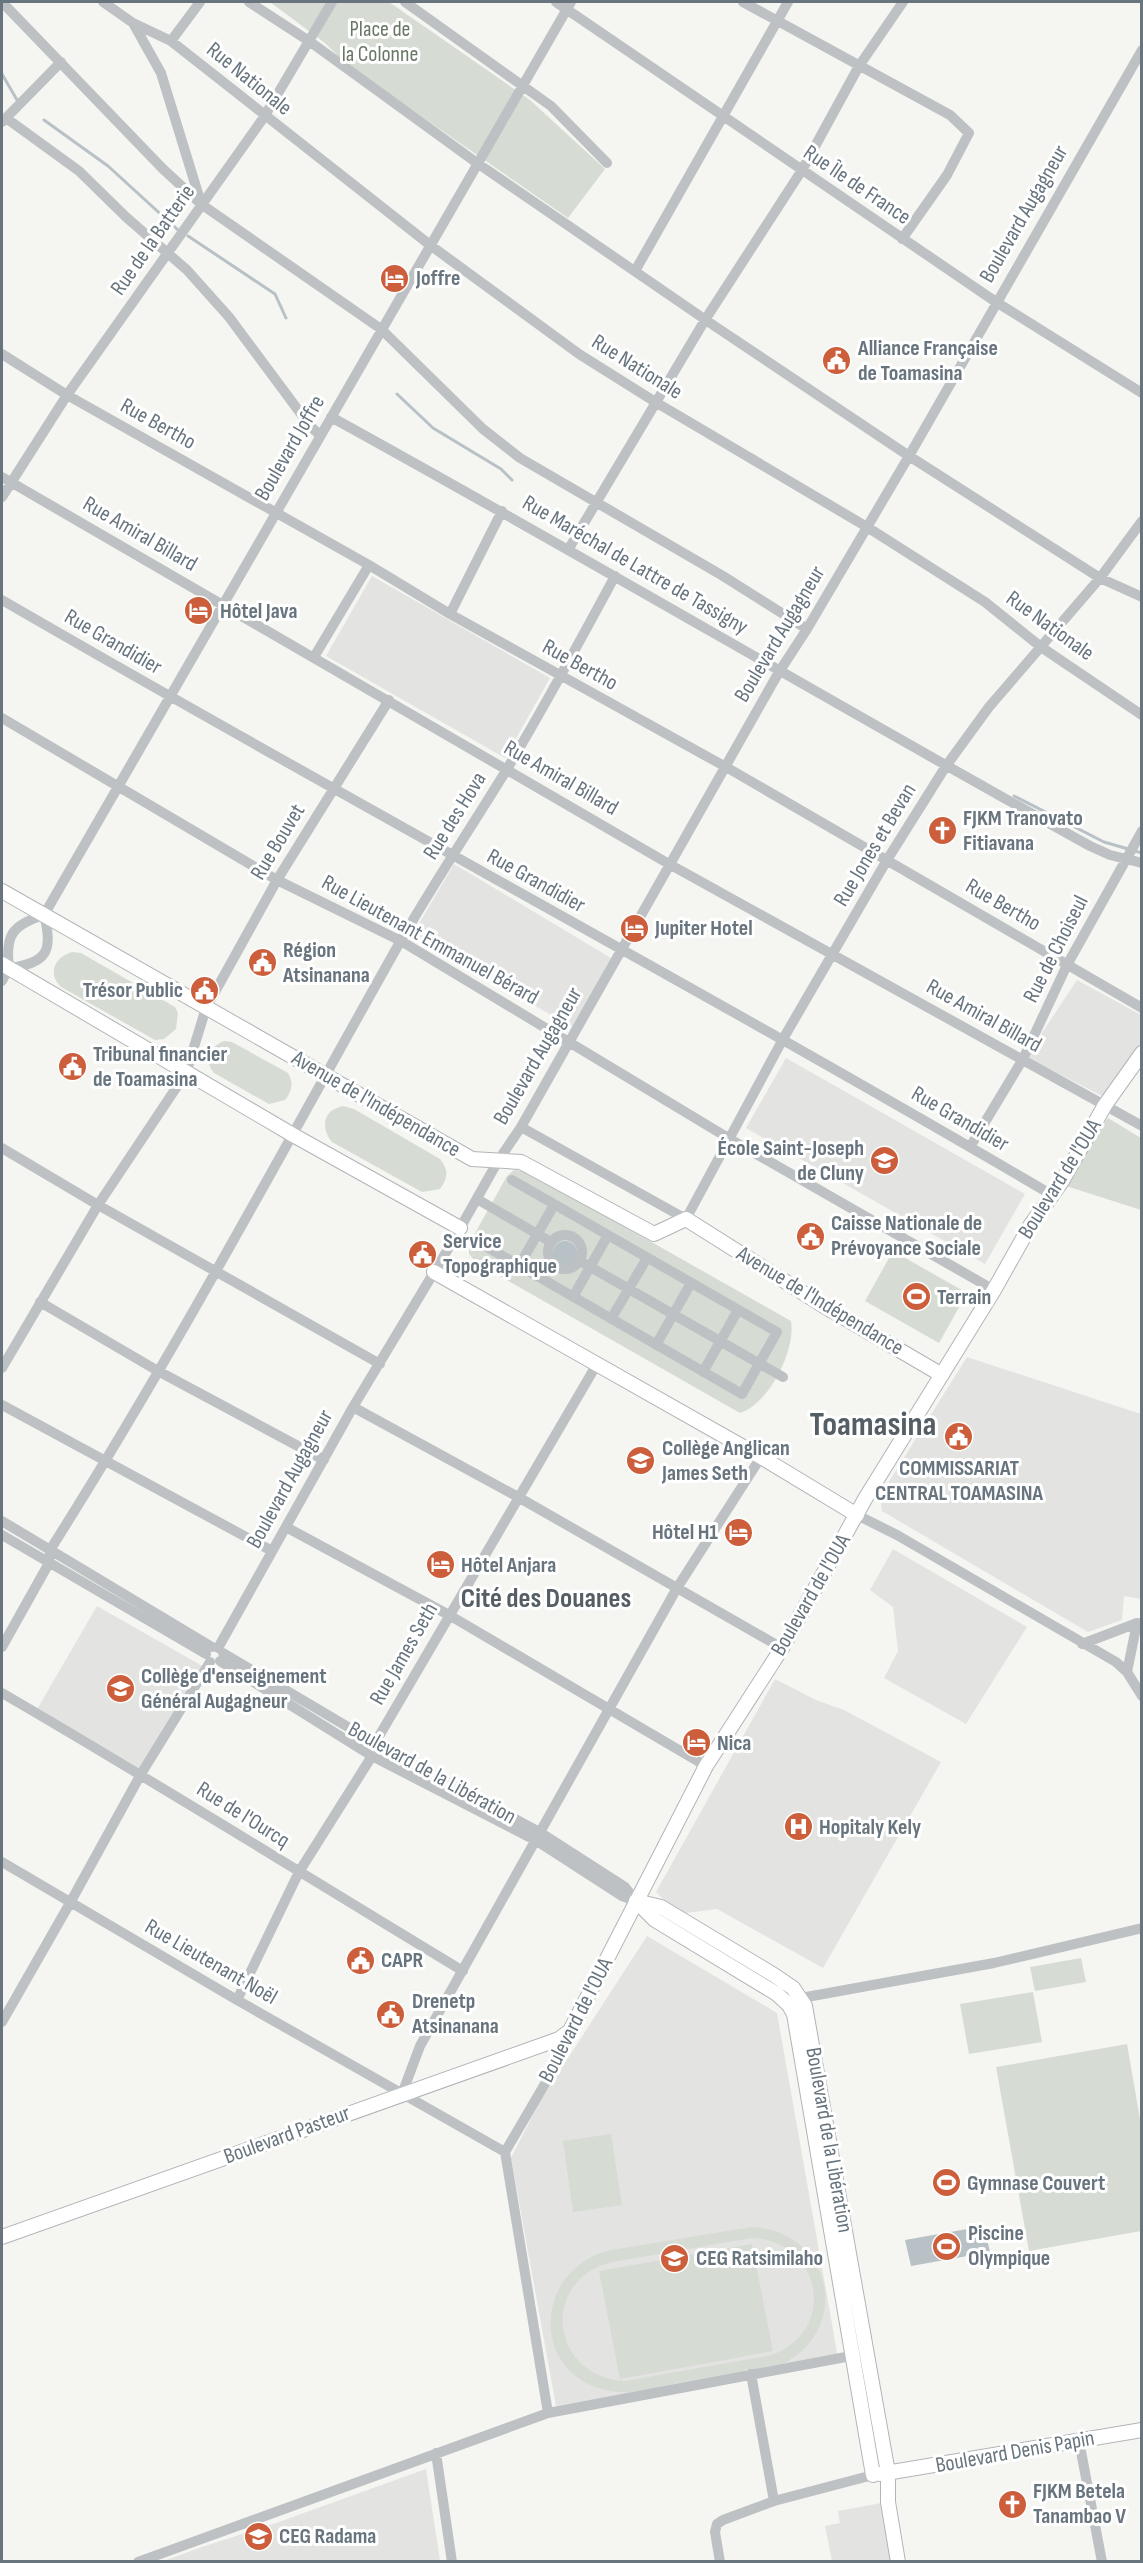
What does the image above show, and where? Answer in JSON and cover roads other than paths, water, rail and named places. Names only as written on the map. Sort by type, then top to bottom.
[{"type":"main road","name":"Avenue de l'Indépendance","points":[[2,891],[472,1159],[522,1162],[654,1234],[686,1219],[824,1306],[942,1375]]},
{"type":"main road","points":[[4,971],[293,1135],[457,1234]]},
{"type":"main road","name":"Boulevard de l'OUA","points":[[570,2031],[706,1766],[782,1648],[856,1515],[994,1290],[1030,1226],[1052,1195],[1105,1105],[1142,1053]]},
{"type":"main road","points":[[434,1272],[761,1457],[856,1515]]},
{"type":"main road","name":"Boulevard de la Libération","points":[[636,1901],[655,1920],[777,1994],[795,2001],[806,2013],[860,2355],[873,2475]]},
{"type":"main road","name":"Boulevard Pasteur","points":[[2,2237],[559,2039],[570,2031]]},
{"type":"main road","name":"Boulevard de la Libération","points":[[860,2355],[888,2473],[888,2493],[898,2562]]},
{"type":"main road","name":"Boulevard Denis Papin","points":[[873,2475],[1142,2430]]},
{"type":"main road","points":[[873,2475],[888,2493]]},
{"type":"street","points":[[2,2],[163,169],[201,204],[381,329],[483,429],[520,458],[723,576],[807,629]]},
{"type":"street","name":"Rue Nationale","points":[[103,2],[133,23],[171,41],[264,117],[430,245],[579,354],[657,403],[867,527],[985,602],[1041,646],[1142,715]]},
{"type":"street","points":[[171,41],[200,2]]},
{"type":"street","points":[[249,2],[309,41],[477,163],[705,320],[909,456],[1100,578],[1142,597]]},
{"type":"street","name":"Rue de la Batterie","points":[[2,497],[6,479],[264,117],[332,2]]},
{"type":"street","points":[[405,2],[551,106],[607,163]]},
{"type":"street","name":"Rue Île de France","points":[[556,2],[568,6],[723,117],[996,302],[1142,393]]},
{"type":"street","points":[[743,2],[950,116],[969,133],[947,175],[902,239]]},
{"type":"street","points":[[635,271],[788,2]]},
{"type":"street","points":[[568,550],[705,320],[802,170],[859,66],[903,2]]},
{"type":"street","name":"Boulevard Joffre","points":[[44,915],[568,6]]},
{"type":"street","points":[[133,23],[161,73],[201,204]]},
{"type":"street","name":"Boulevard Augagneur","points":[[2,2019],[70,1903],[141,1774],[215,1654],[353,1407],[498,1161],[521,1127],[779,672],[807,629],[909,456],[1142,50]]},
{"type":"street","points":[[61,62],[4,120],[79,171],[126,217],[169,253],[229,316],[310,426],[320,435]]},
{"type":"street","name":"Rue Bertho","points":[[2,354],[67,395],[369,565],[450,615],[726,767],[1142,1008]]},
{"type":"street","name":"Rue Maréchal de Lattre de Tassigny","points":[[331,417],[502,511],[779,672],[1090,846],[1110,855],[1142,863]]},
{"type":"street","name":"Rue Amiral Billard","points":[[6,479],[389,699],[669,864],[1142,1126]]},
{"type":"street","points":[[450,615],[502,511]]},
{"type":"street","name":"Rue Jones et Bevan","points":[[686,1219],[783,1038],[887,860],[946,766],[989,707],[1100,578],[1142,521]]},
{"type":"street","points":[[314,657],[369,565]]},
{"type":"street","name":"Rue des Hova","points":[[50,1550],[107,1462],[218,1271],[401,941],[507,769],[615,576]]},
{"type":"street","name":"Rue Grandidier","points":[[2,600],[452,857],[783,1038],[1052,1195]]},
{"type":"street","name":"Rue Bouvet","points":[[2,1368],[98,1205],[186,1073],[206,1008],[277,880],[389,699]]},
{"type":"street","name":"Rue Lieutenant Emmanuel Bérard","points":[[2,718],[277,880],[401,941],[730,1139],[994,1290]]},
{"type":"street","name":"Rue de Choiseul","points":[[969,1147],[1023,1059],[1067,965],[1142,831]]},
{"type":"street","points":[[44,915],[50,936],[44,953],[32,965],[4,971],[11,934],[23,922],[44,915]]},
{"type":"street","points":[[521,1127],[686,1219]]},
{"type":"street","points":[[2,1148],[98,1205],[380,1364]]},
{"type":"street","points":[[480,1244],[741,1394],[777,1332],[512,1180]]},
{"type":"street","points":[[477,1199],[551,1242]]},
{"type":"street","points":[[519,1266],[554,1205]]},
{"type":"street","points":[[585,1263],[577,1239],[561,1235],[551,1242],[548,1256],[556,1267],[567,1269],[585,1263],[783,1377]]},
{"type":"street","points":[[573,1297],[585,1263],[608,1235]]},
{"type":"street","points":[[611,1319],[646,1258]]},
{"type":"street","points":[[656,1345],[691,1283]]},
{"type":"street","points":[[39,1302],[158,1371],[324,1460]]},
{"type":"street","points":[[703,1372],[738,1310]]},
{"type":"street","name":"Rue James Seth","points":[[237,2000],[298,1872],[372,1756],[375,1743],[597,1364]]},
{"type":"street","points":[[2,1405],[272,1551]]},
{"type":"street","points":[[353,1407],[518,1497],[782,1648]]},
{"type":"street","points":[[402,2094],[420,2046],[677,1588],[761,1457]]},
{"type":"street","points":[[856,1515],[897,1535],[1116,1662],[1127,1672],[1142,1696]]},
{"type":"street","name":"Boulevard de la Libération","points":[[2,1521],[215,1654],[372,1756],[539,1837]]},
{"type":"street","points":[[286,1527],[449,1615],[706,1766]]},
{"type":"street","name":"Boulevard de la Libération","points":[[2,1535],[539,1837],[625,1887],[636,1901]]},
{"type":"street","points":[[2,1647],[49,1563],[50,1550]]},
{"type":"street","points":[[1082,1644],[1139,1623]]},
{"type":"street","points":[[1127,1672],[1139,1623]]},
{"type":"street","name":"Rue de l'Ourcq","points":[[2,1693],[141,1774],[463,1971]]},
{"type":"street","name":"Rue Lieutenant Noël","points":[[2,1862],[237,2000],[505,2152]]},
{"type":"street","points":[[795,2001],[994,1963],[1142,1928]]},
{"type":"street","name":"Boulevard de l'OUA","points":[[505,2152],[563,2053],[570,2031]]},
{"type":"street","points":[[505,2152],[548,2413]]},
{"type":"street","points":[[138,2562],[548,2413],[860,2355]]},
{"type":"street","points":[[751,2374],[774,2501]]},
{"type":"street","points":[[1079,2441],[1102,2562]]},
{"type":"street","points":[[436,2453],[452,2562]]},
{"type":"street","points":[[720,2562],[715,2532],[717,2524],[774,2501],[873,2475]]},
{"type":"waterway","points":[[2,74],[17,100]]},
{"type":"waterway","points":[[44,120],[108,166],[178,230]]},
{"type":"waterway","points":[[188,236],[275,294],[286,318]]},
{"type":"waterway","points":[[397,394],[433,428],[501,469],[512,480]]},
{"type":"waterway","points":[[1014,796],[1104,842],[1142,853]]},
{"type":"place","name":"Joffre","points":[[395,278]]},
{"type":"place","name":"Alliance Française de Toamasina","points":[[837,361]]},
{"type":"place","name":"Hôtel Java","points":[[199,611]]},
{"type":"place","name":"FJKM Tranovato Fitiavana","points":[[942,831]]},
{"type":"place","name":"Jupiter Hotel","points":[[634,928]]},
{"type":"place","name":"Région Atsinanana","points":[[262,963]]},
{"type":"place","name":"Trésor Public","points":[[204,990]]},
{"type":"place","name":"Tribunal financier de Toamasina","points":[[72,1067]]},
{"type":"place","name":"École Saint-Joseph de Cluny","points":[[885,1161]]},
{"type":"place","name":"Caisse Nationale de Prévoyance Sociale","points":[[810,1236]]},
{"type":"place","name":"Service Topographique","points":[[422,1254]]},
{"type":"place","name":"Terrain","points":[[916,1297]]},
{"type":"place","name":"COMMISSARIAT CENTRAL TOAMASINA","points":[[959,1436]]},
{"type":"place","name":"Collège Anglican James Seth","points":[[641,1461]]},
{"type":"place","name":"Hôtel H1","points":[[739,1532]]},
{"type":"place","name":"Hôtel Anjara","points":[[440,1565]]},
{"type":"place","name":"Collège d'enseignement Général Augagneur","points":[[120,1689]]},
{"type":"place","name":"Nica","points":[[696,1743]]},
{"type":"place","name":"Hopitaly Kely","points":[[798,1827]]},
{"type":"place","name":"CAPR","points":[[360,1960]]},
{"type":"place","name":"Drenetp Atsinanana","points":[[391,2014]]},
{"type":"place","name":"Gymnase Couvert","points":[[946,2183]]},
{"type":"place","name":"Piscine Olympique","points":[[947,2246]]},
{"type":"place","name":"CEG Ratsimilaho","points":[[675,2258]]},
{"type":"place","name":"FJKM Betela Tanambao V","points":[[1012,2504]]},
{"type":"place","name":"CEG Radama","points":[[258,2536]]},
{"type":"district","name":"Toamasina","points":[[873,1424]]},
{"type":"district","name":"Cité des Douanes","points":[[546,1598]]},
{"type":"park label","name":"Place de la Colonne","points":[[380,42]]}]
